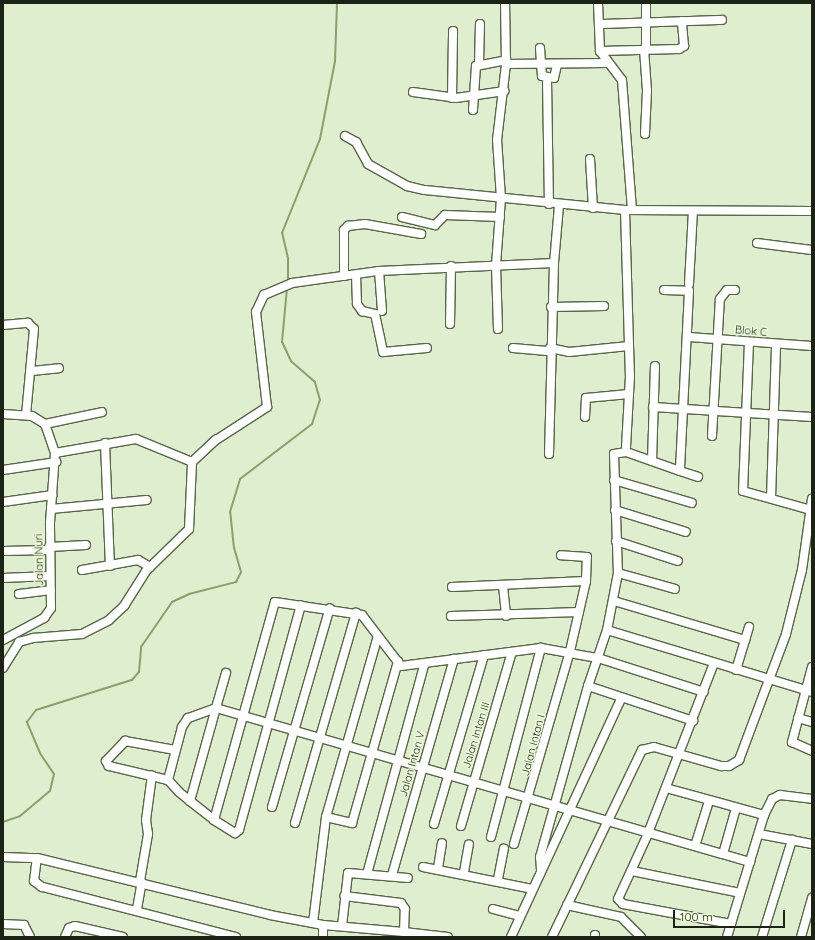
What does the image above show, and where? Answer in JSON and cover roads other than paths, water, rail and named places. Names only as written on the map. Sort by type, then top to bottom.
[{"type":"street","points":[[498,329],[496,265],[501,198],[497,140],[504,91],[506,62],[505,3]]},
{"type":"street","points":[[598,3],[600,51],[622,80],[628,210],[629,394],[626,447]]},
{"type":"street","points":[[645,134],[647,91],[645,49],[646,3]]},
{"type":"street","points":[[599,24],[722,20]]},
{"type":"street","points":[[600,51],[684,46],[682,21]]},
{"type":"street","points":[[479,64],[480,24]]},
{"type":"street","points":[[452,98],[453,31]]},
{"type":"street","points":[[540,48],[542,76],[547,79],[555,77],[556,65]]},
{"type":"street","points":[[473,110],[474,68],[479,64],[506,62],[541,65],[608,63]]},
{"type":"street","points":[[547,79],[549,204]]},
{"type":"street","points":[[413,92],[452,98],[504,91]]},
{"type":"street","points":[[345,136],[356,142],[368,164],[407,186],[559,206],[693,212],[812,211]]},
{"type":"street","points":[[590,159],[593,208]]},
{"type":"street","points":[[549,454],[551,308],[559,206]]},
{"type":"street","points":[[689,284],[693,212]]},
{"type":"street","points":[[402,217],[435,225],[445,215],[500,217]]},
{"type":"street","points":[[344,276],[344,230],[348,226],[365,224],[421,234]]},
{"type":"street","points":[[756,243],[812,250]]},
{"type":"street","points":[[3,668],[13,646],[22,636],[82,634],[96,628],[129,600],[149,565],[189,528],[192,462],[216,440],[267,407],[256,312],[264,295],[274,289],[292,283],[379,271],[451,266],[554,263]]},
{"type":"street","points":[[450,324],[451,266]]},
{"type":"street","points":[[379,271],[382,311]]},
{"type":"street","points":[[356,274],[357,304],[362,311],[375,314],[383,352],[426,348]]},
{"type":"street","points":[[664,290],[689,291],[689,337],[682,409],[680,471]]},
{"type":"street","points":[[712,436],[722,293],[734,290]]},
{"type":"street","points":[[551,308],[604,306]]},
{"type":"street","points":[[3,325],[28,323],[33,326],[32,371],[26,415]]},
{"type":"street","name":"Blok C","points":[[689,337],[812,346]]},
{"type":"street","points":[[749,342],[743,491],[811,510]]},
{"type":"street","points":[[771,498],[776,415],[776,344]]},
{"type":"street","points":[[513,348],[569,352],[629,346]]},
{"type":"street","points":[[652,461],[655,366]]},
{"type":"street","points":[[32,371],[59,368]]},
{"type":"street","points":[[585,417],[586,398],[629,394]]},
{"type":"street","points":[[653,407],[812,417]]},
{"type":"street","points":[[3,414],[26,415],[45,424],[102,412]]},
{"type":"street","name":"Jalan Nuri","points":[[3,640],[22,636],[49,613],[51,590],[51,509],[56,462],[55,453],[45,424]]},
{"type":"street","points":[[55,453],[105,443],[136,439],[192,462]]},
{"type":"street","points":[[105,443],[110,566]]},
{"type":"street","points":[[541,870],[540,857],[588,686],[598,658],[614,601],[618,573],[614,480],[616,452],[652,461],[698,477]]},
{"type":"street","points":[[3,470],[56,462]]},
{"type":"street","points":[[614,480],[692,503]]},
{"type":"street","points":[[3,502],[53,495]]},
{"type":"street","points":[[552,937],[642,750],[654,747],[679,756],[721,766],[735,764],[769,680],[802,570],[812,499]]},
{"type":"street","points":[[51,509],[147,500]]},
{"type":"street","points":[[615,510],[686,532]]},
{"type":"street","points":[[616,541],[678,561]]},
{"type":"street","points":[[3,551],[50,549],[86,545]]},
{"type":"street","name":"Jalan Intan I","points":[[514,844],[529,798],[570,651],[586,582],[587,558],[561,555]]},
{"type":"street","points":[[82,570],[138,560],[149,565]]},
{"type":"street","points":[[618,573],[675,589]]},
{"type":"street","points":[[3,578],[50,576]]},
{"type":"street","points":[[452,587],[586,582]]},
{"type":"street","points":[[503,586],[506,616]]},
{"type":"street","points":[[19,594],[51,590]]},
{"type":"street","points":[[614,601],[745,640]]},
{"type":"street","points":[[214,820],[273,605],[282,602],[356,613],[368,621],[401,666],[424,665],[454,659],[541,648],[570,651],[598,658],[704,692]]},
{"type":"street","points":[[175,750],[125,742],[106,761],[109,766],[168,780],[190,801],[214,820],[235,833],[239,830],[301,605]]},
{"type":"street","points":[[272,807],[330,608]]},
{"type":"street","points":[[451,616],[506,616],[579,612]]},
{"type":"street","points":[[295,823],[356,613]]},
{"type":"street","points":[[736,670],[749,627]]},
{"type":"street","points":[[606,630],[714,664],[809,691]]},
{"type":"street","points":[[313,923],[326,817],[378,636]]},
{"type":"street","points":[[490,837],[501,790],[541,648]]},
{"type":"street","name":"Jalan Intan III","points":[[461,826],[512,652]]},
{"type":"street","points":[[434,824],[484,655]]},
{"type":"street","name":"Jalan Intan V","points":[[392,876],[454,659]]},
{"type":"street","points":[[326,817],[352,823],[373,754],[398,661]]},
{"type":"street","points":[[714,664],[693,721],[648,832],[632,871],[618,898],[623,904],[731,924]]},
{"type":"street","points":[[367,874],[424,665]]},
{"type":"street","points":[[812,667],[809,691],[798,718],[792,744],[812,752]]},
{"type":"street","points":[[190,801],[226,673]]},
{"type":"street","points":[[588,686],[621,699],[693,721]]},
{"type":"street","points":[[511,937],[519,916],[570,811],[621,699]]},
{"type":"street","points":[[168,780],[175,750],[188,718],[216,708],[750,862]]},
{"type":"street","points":[[798,718],[812,722]]},
{"type":"street","points":[[137,909],[148,834],[146,820],[152,775]]},
{"type":"street","points":[[666,788],[764,815]]},
{"type":"street","points":[[727,937],[764,815],[772,799],[780,795],[812,799]]},
{"type":"street","points":[[695,846],[709,801]]},
{"type":"street","points":[[723,854],[736,808]]},
{"type":"street","points":[[758,834],[812,844]]},
{"type":"street","points":[[762,937],[792,840]]},
{"type":"street","points":[[438,868],[442,843]]},
{"type":"street","points":[[464,872],[469,844]]},
{"type":"street","points":[[498,879],[504,850]]},
{"type":"street","points":[[3,857],[37,858],[323,925],[448,937]]},
{"type":"street","points":[[37,858],[33,877],[38,885],[137,909],[236,937]]},
{"type":"street","points":[[423,867],[464,872],[498,879],[532,889]]},
{"type":"street","points":[[632,871],[740,893]]},
{"type":"street","points":[[342,926],[344,896],[348,873],[408,878]]},
{"type":"street","points":[[344,896],[401,903],[406,916],[404,932]]},
{"type":"street","points":[[801,937],[809,920],[812,898]]},
{"type":"street","points":[[567,906],[621,917],[641,937]]},
{"type":"street","points":[[493,909],[519,916]]},
{"type":"street","points":[[3,924],[24,925],[30,937]]},
{"type":"street","points":[[323,925],[323,937]]},
{"type":"street","points":[[65,937],[72,926],[97,935],[123,937]]},
{"type":"waterway","points":[[288,281],[288,258],[282,233],[320,139],[335,61],[337,3]]},
{"type":"waterway","points":[[3,822],[20,816],[50,791],[54,774],[40,753],[27,722],[36,710],[132,680],[139,672],[141,647],[172,602],[189,594],[236,582],[241,572],[234,548],[230,512],[240,479],[312,424],[320,400],[315,382],[291,361],[282,342],[287,288]]}]
